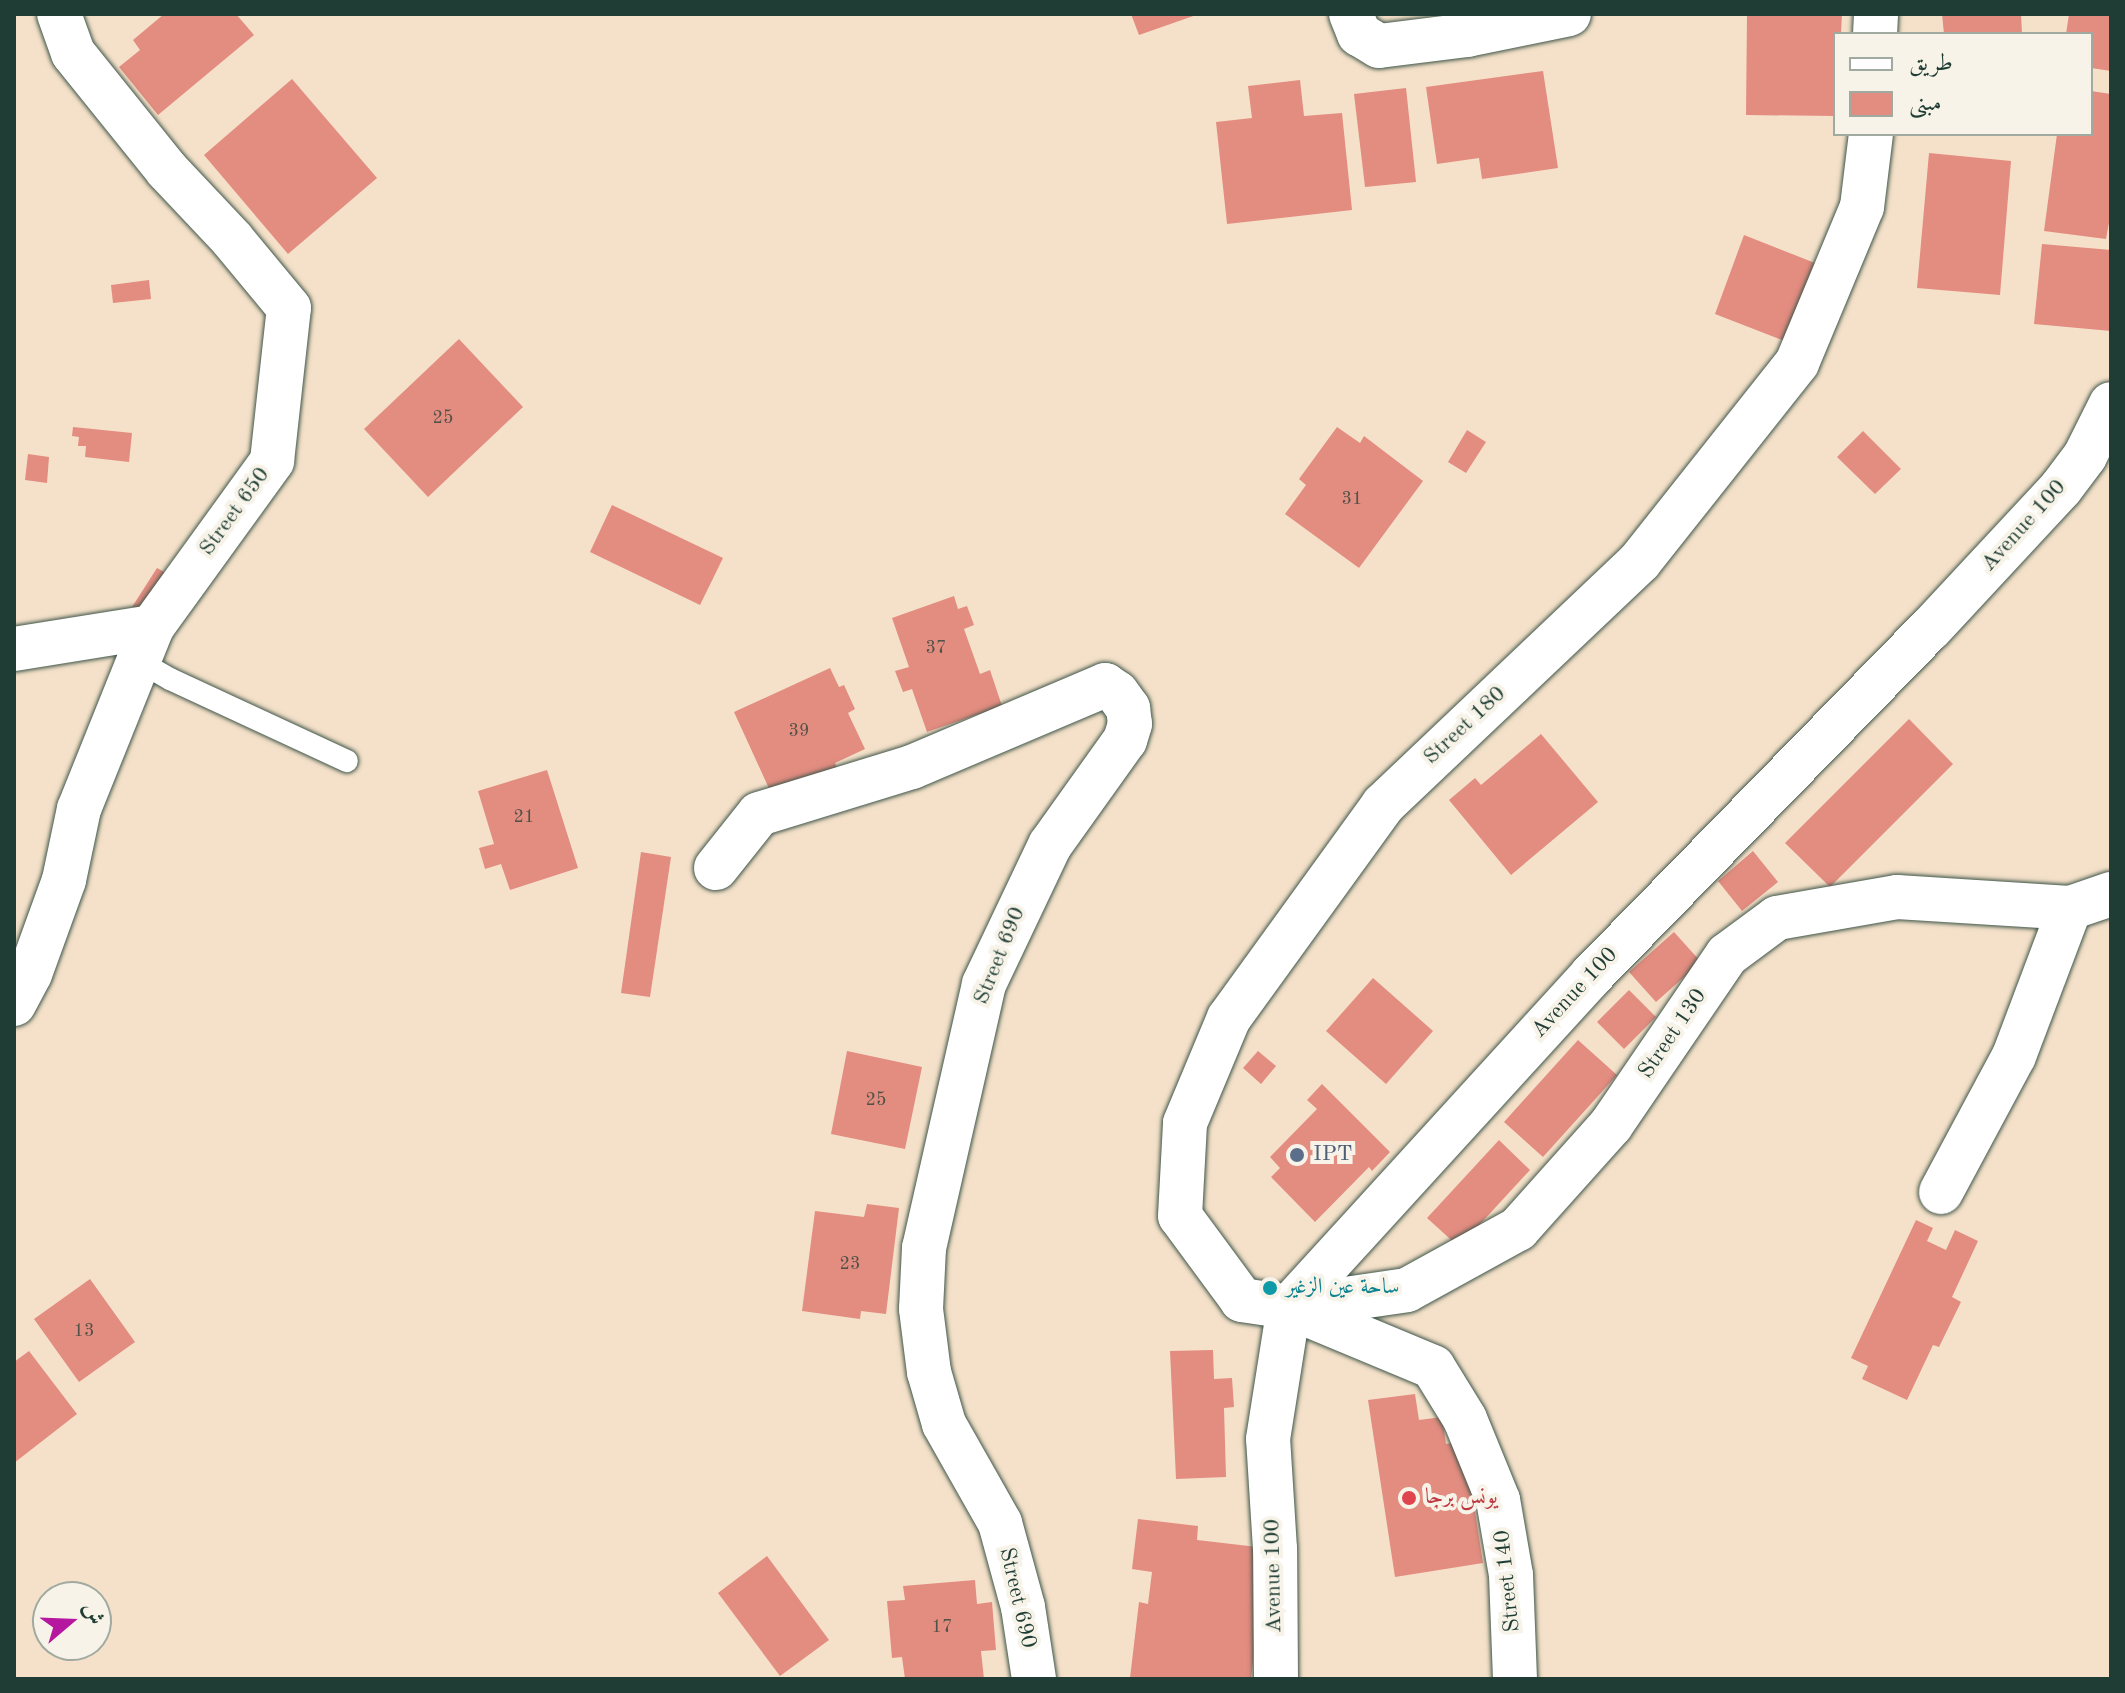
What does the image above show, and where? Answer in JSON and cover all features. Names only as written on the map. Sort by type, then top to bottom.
[{"type":"street","name":"Street 650","points":[[19,981],[64,880],[79,809],[145,643],[272,461],[289,308],[232,239],[167,170],[73,53],[59,14]]},
{"type":"street","points":[[1351,14],[1359,34],[1379,46],[1467,35],[1569,14]]},
{"type":"street","name":"Street 180","points":[[1289,1307],[1242,1300],[1180,1216],[1185,1123],[1229,1018],[1383,805],[1640,561],[1797,363],[1862,207],[1871,136]]},
{"type":"street","name":"Avenue 100","points":[[1276,1679],[1275,1549],[1268,1439],[1289,1307],[1592,975],[1930,629],[2061,488],[2085,456],[2111,404]]},
{"type":"street","points":[[14,649],[145,643]]},
{"type":"street","name":"Street 690","points":[[716,868],[759,814],[912,767],[1105,685],[1117,693],[1128,708],[1130,724],[1125,740],[1050,845],[984,984],[924,1248],[921,1309],[929,1372],[944,1424],[1000,1523],[1023,1607],[1034,1679]]},
{"type":"street","name":"Street 130","points":[[1289,1307],[1407,1290],[1518,1229],[1611,1125],[1727,955],[1777,918],[1897,897],[2070,908],[2111,894]]},
{"type":"street","points":[[1941,1192],[2014,1056],[2070,908]]},
{"type":"street","name":"Street 140","points":[[1289,1307],[1433,1367],[1465,1419],[1498,1500],[1511,1575],[1515,1679]]},
{"type":"lane","points":[[145,643],[170,679],[347,761]]},
{"type":"building","points":[[164,14],[236,14],[254,35],[158,115],[119,67],[140,50],[133,40]]},
{"type":"building","points":[[1131,14],[1199,14],[1139,35]]},
{"type":"building","points":[[1747,14],[1842,14],[1841,32],[1833,32],[1833,116],[1746,115]]},
{"type":"building","points":[[1942,14],[2021,14],[2022,32],[1944,32]]},
{"type":"building","points":[[2069,14],[2111,14],[2111,71],[2093,68],[2093,32],[2066,32]]},
{"type":"building","points":[[1543,71],[1558,168],[1482,179],[1479,158],[1437,164],[1426,87]]},
{"type":"building","points":[[292,79],[377,178],[288,254],[204,155]]},
{"type":"building","points":[[1300,80],[1304,116],[1342,113],[1352,210],[1227,224],[1216,122],[1252,118],[1248,86]]},
{"type":"building","points":[[1406,88],[1416,182],[1365,187],[1354,94]]},
{"type":"building","points":[[2093,91],[2111,94],[2111,212],[2106,239],[2044,231],[2057,136],[2093,136]]},
{"type":"building","points":[[1929,153],[2011,161],[2000,295],[1917,288]]},
{"type":"building","points":[[1744,235],[1820,265],[1790,343],[1715,314]]},
{"type":"building","points":[[2042,244],[2111,250],[2111,331],[2034,324]]},
{"type":"building","points":[[149,280],[151,299],[113,303],[111,285]]},
{"type":"building","points":[[459,339],[523,407],[428,497],[364,429]]},
{"type":"building","points":[[73,427],[132,433],[129,462],[85,457],[86,446],[78,446],[79,437],[72,436]]},
{"type":"building","points":[[1337,427],[1360,443],[1364,436],[1423,481],[1359,568],[1285,514],[1306,485],[1299,479]]},
{"type":"building","points":[[1467,430],[1486,442],[1466,473],[1448,462]]},
{"type":"building","points":[[1863,431],[1901,469],[1875,494],[1837,457]]},
{"type":"building","points":[[28,454],[49,457],[47,483],[25,480]]},
{"type":"building","points":[[612,505],[723,558],[700,605],[590,552]]},
{"type":"building","points":[[157,568],[166,573],[142,613],[132,607]]},
{"type":"building","points":[[954,596],[958,609],[967,606],[974,625],[964,629],[980,674],[990,670],[1002,706],[927,732],[912,689],[903,692],[895,671],[909,667],[892,618]]},
{"type":"building","points":[[830,668],[839,687],[844,685],[855,709],[848,713],[865,749],[835,763],[839,772],[772,795],[734,712]]},
{"type":"building","points":[[1909,719],[1953,764],[1830,887],[1785,843]]},
{"type":"building","points":[[1541,734],[1598,802],[1511,875],[1449,800],[1475,778],[1481,785]]},
{"type":"building","points":[[547,770],[578,868],[510,890],[501,864],[485,869],[479,848],[494,844],[478,791]]},
{"type":"building","points":[[1753,851],[1778,882],[1742,911],[1718,881]]},
{"type":"building","points":[[641,852],[671,857],[650,997],[621,993]]},
{"type":"building","points":[[1674,932],[1701,962],[1656,1002],[1629,972]]},
{"type":"building","points":[[1373,978],[1433,1031],[1386,1084],[1326,1031]]},
{"type":"building","points":[[1629,990],[1656,1017],[1624,1049],[1597,1022]]},
{"type":"building","points":[[1578,1040],[1617,1075],[1543,1157],[1504,1122]]},
{"type":"building","points":[[847,1051],[922,1067],[905,1149],[831,1134]]},
{"type":"building","points":[[1258,1051],[1276,1066],[1261,1084],[1243,1068]]},
{"type":"building","points":[[1322,1084],[1390,1152],[1372,1171],[1369,1167],[1315,1222],[1271,1177],[1280,1168],[1270,1157],[1317,1109],[1307,1100]]},
{"type":"building","points":[[1499,1140],[1530,1170],[1459,1247],[1427,1218]]},
{"type":"building","points":[[867,1204],[899,1208],[886,1314],[861,1311],[860,1319],[802,1311],[815,1211],[864,1217]]},
{"type":"building","points":[[1916,1220],[1933,1228],[1927,1241],[1946,1250],[1955,1230],[1978,1241],[1952,1297],[1961,1302],[1939,1347],[1933,1345],[1907,1400],[1862,1379],[1868,1366],[1851,1358]]},
{"type":"building","points":[[90,1279],[135,1342],[79,1382],[34,1319]]},
{"type":"building","points":[[1213,1350],[1214,1379],[1232,1378],[1234,1407],[1224,1408],[1226,1477],[1176,1479],[1170,1351]]},
{"type":"building","points":[[29,1351],[77,1414],[14,1463],[14,1362]]},
{"type":"building","points":[[1415,1394],[1419,1420],[1442,1417],[1446,1444],[1464,1441],[1483,1563],[1395,1577],[1368,1400]]},
{"type":"building","points":[[1138,1519],[1198,1526],[1197,1540],[1266,1548],[1251,1679],[1130,1678],[1139,1602],[1148,1604],[1152,1572],[1132,1569]]},
{"type":"building","points":[[767,1556],[829,1640],[780,1676],[718,1593]]},
{"type":"building","points":[[975,1580],[977,1604],[992,1602],[996,1650],[981,1651],[984,1679],[905,1679],[902,1657],[892,1658],[887,1601],[905,1600],[903,1586]]},
{"type":"place","name":"IPT","points":[[1297,1155]]},
{"type":"place","name":"ساحة عين الزغير","points":[[1270,1288]]},
{"type":"place","name":"يونس برجا","points":[[1409,1498]]}]
